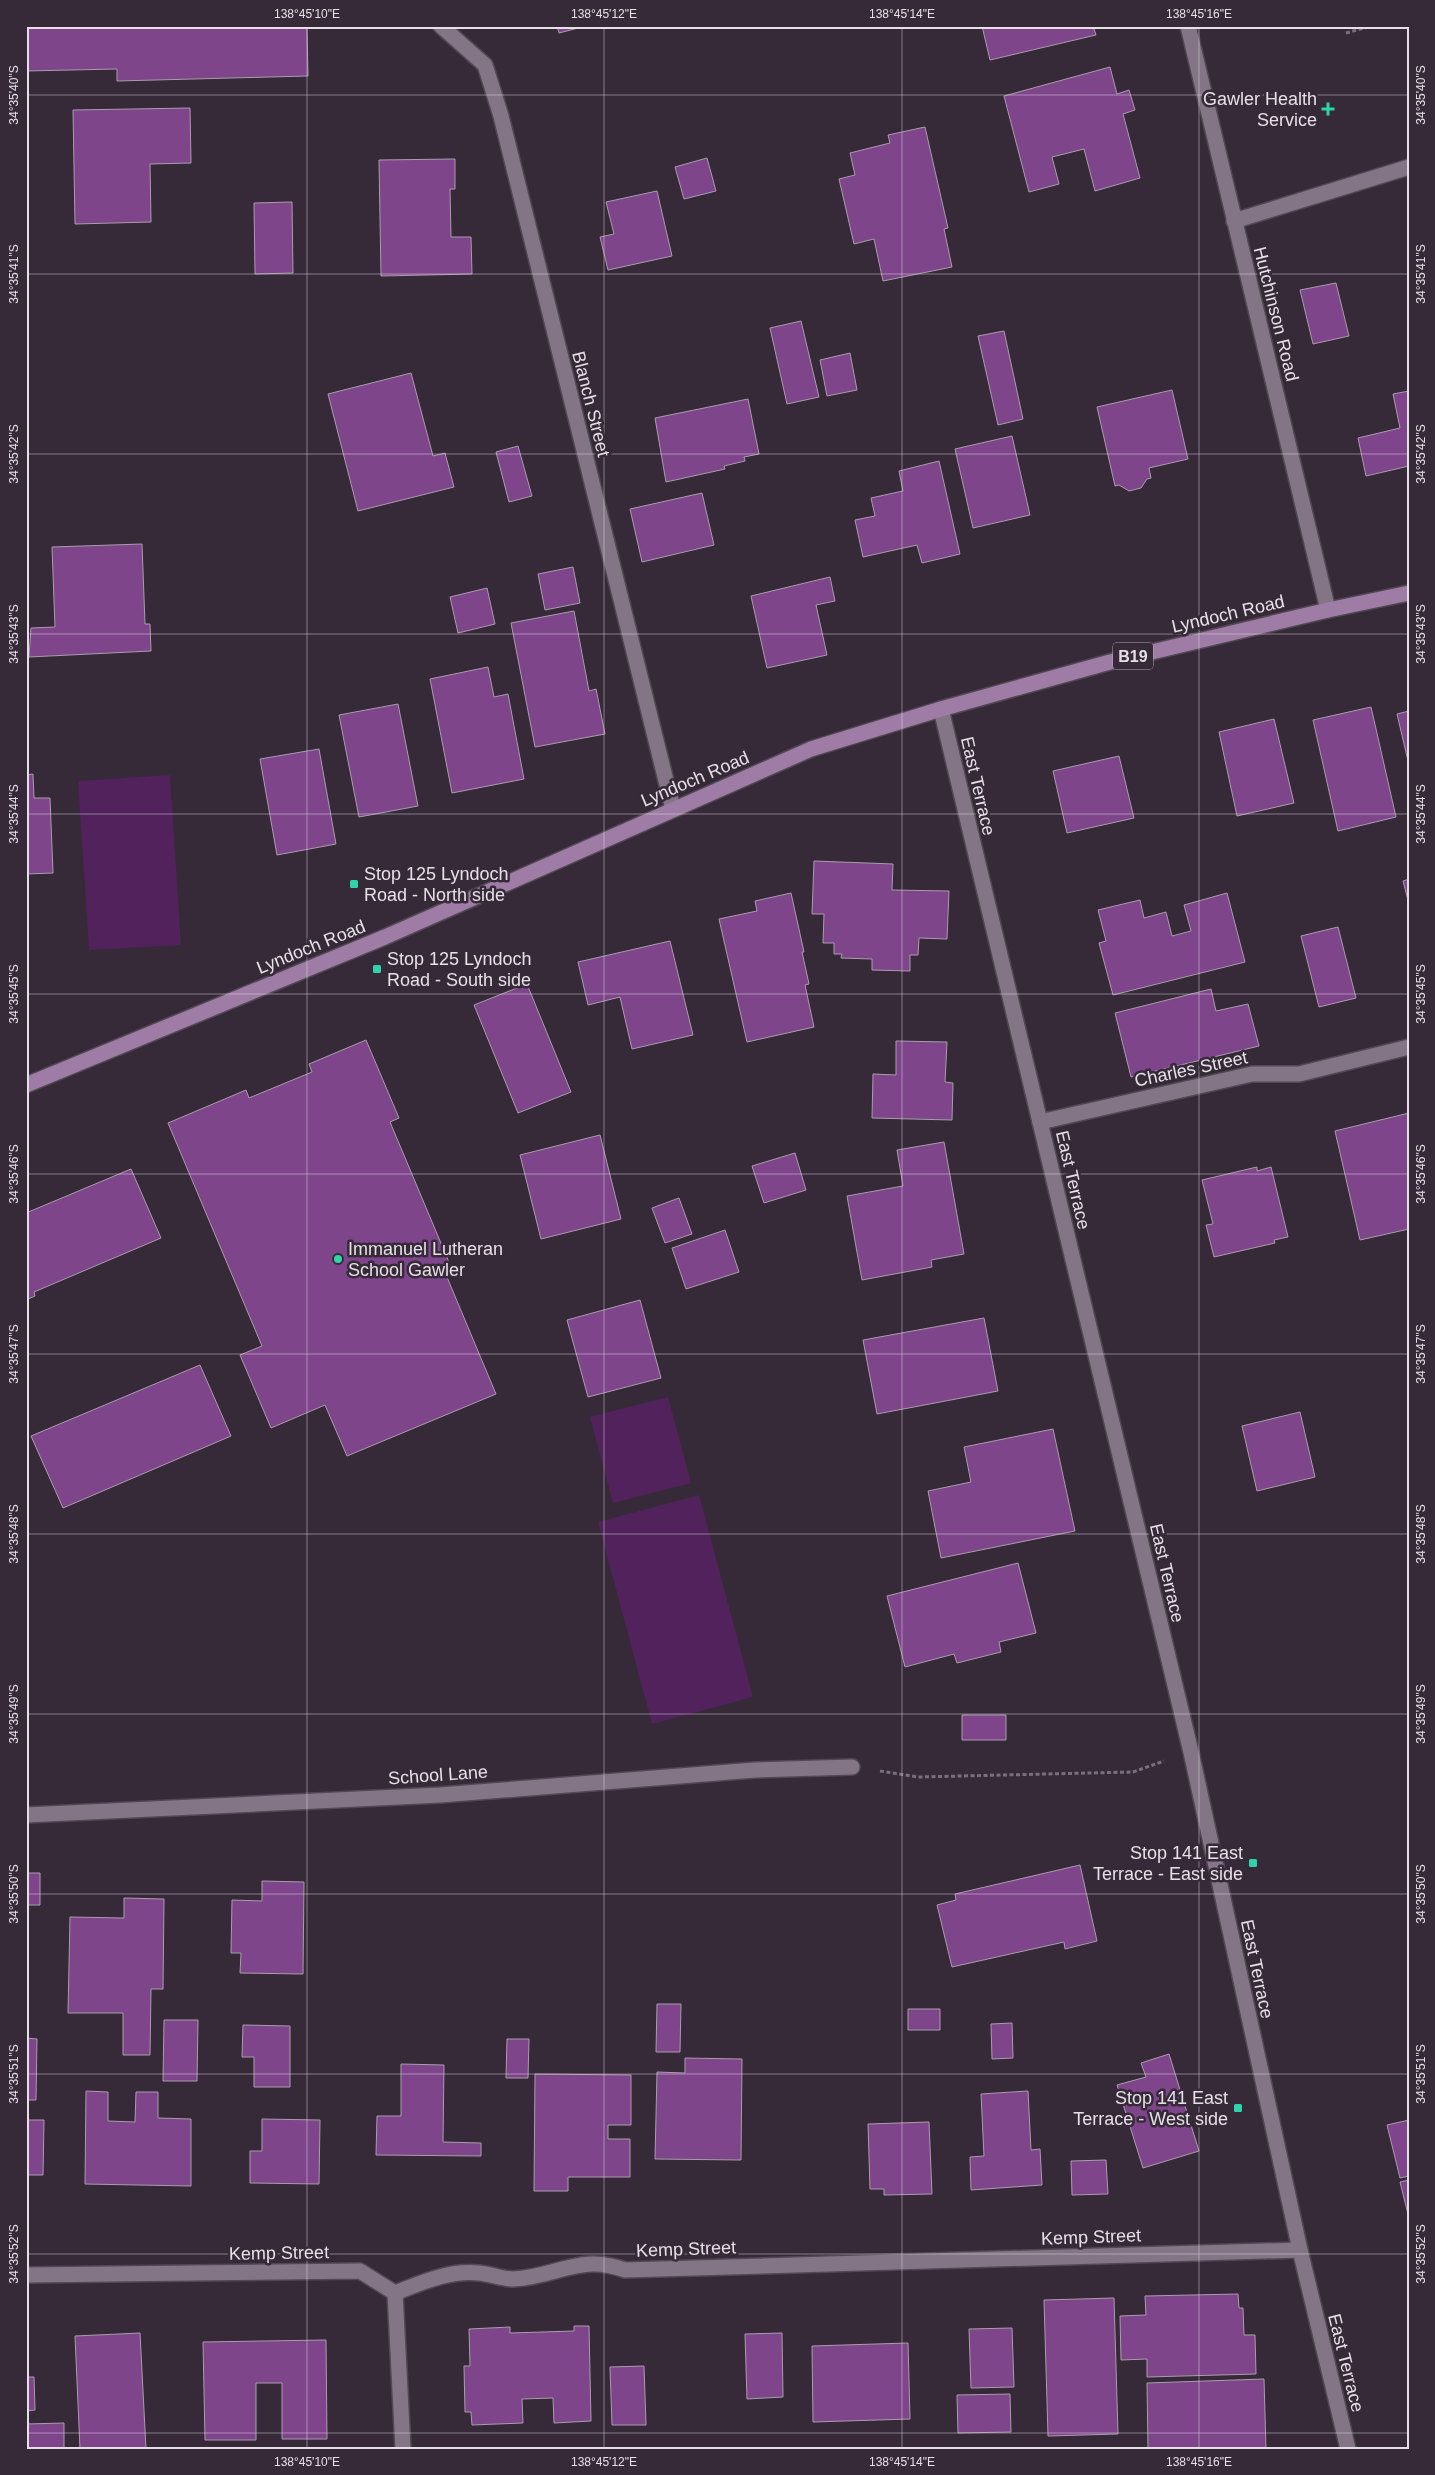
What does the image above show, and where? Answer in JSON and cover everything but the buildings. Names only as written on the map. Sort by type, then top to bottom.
[{"type":"main road","name":"Lyndoch Road","points":[[26,1085],[385,937],[811,749],[941,709],[1110,662],[1328,610],[1409,593]]},
{"type":"street","name":"Blanch Street","points":[[441,26],[485,65],[501,116],[673,809]]},
{"type":"street","name":"Hutchinson Road","points":[[1188,26],[1328,610]]},
{"type":"street","points":[[1234,220],[1409,167]]},
{"type":"street","name":"East Terrace","points":[[941,709],[1190,1752],[1300,2250],[1348,2449]]},
{"type":"street","name":"Charles Street","points":[[1040,1122],[1252,1074],[1299,1074],[1409,1047]]},
{"type":"street","name":"School Lane","points":[[26,1815],[440,1795],[755,1770],[852,1767]]},
{"type":"street","name":"Kemp Street","points":[[26,2275],[360,2271],[395,2292],[447,2274],[478,2273],[512,2279],[546,2274],[583,2263],[607,2263],[625,2270],[1300,2250]]},
{"type":"street","points":[[395,2292],[404,2449]]},
{"type":"path","points":[[1346,33],[1372,26]]},
{"type":"path","points":[[852,1767],[918,1777],[1133,1772],[1190,1752]]},
{"type":"shaded area","points":[[170,775],[181,945],[89,950],[78,781]]},
{"type":"shaded area","points":[[668,1397],[691,1483],[613,1503],[590,1417]]},
{"type":"shaded area","points":[[699,1495],[753,1697],[652,1724],[598,1522]]},
{"type":"place","name":"Gawler Health Service","points":[[1328,109]]},
{"type":"place","name":"Stop 125 Lyndoch Road - North side","points":[[354,884]]},
{"type":"place","name":"Stop 125 Lyndoch Road - South side","points":[[377,969]]},
{"type":"place","name":"Immanuel Lutheran School Gawler","points":[[338,1259]]},
{"type":"place","name":"Stop 141 East Terrace - East side","points":[[1253,1863]]},
{"type":"place","name":"Stop 141 East Terrace - West side","points":[[1238,2108]]}]
